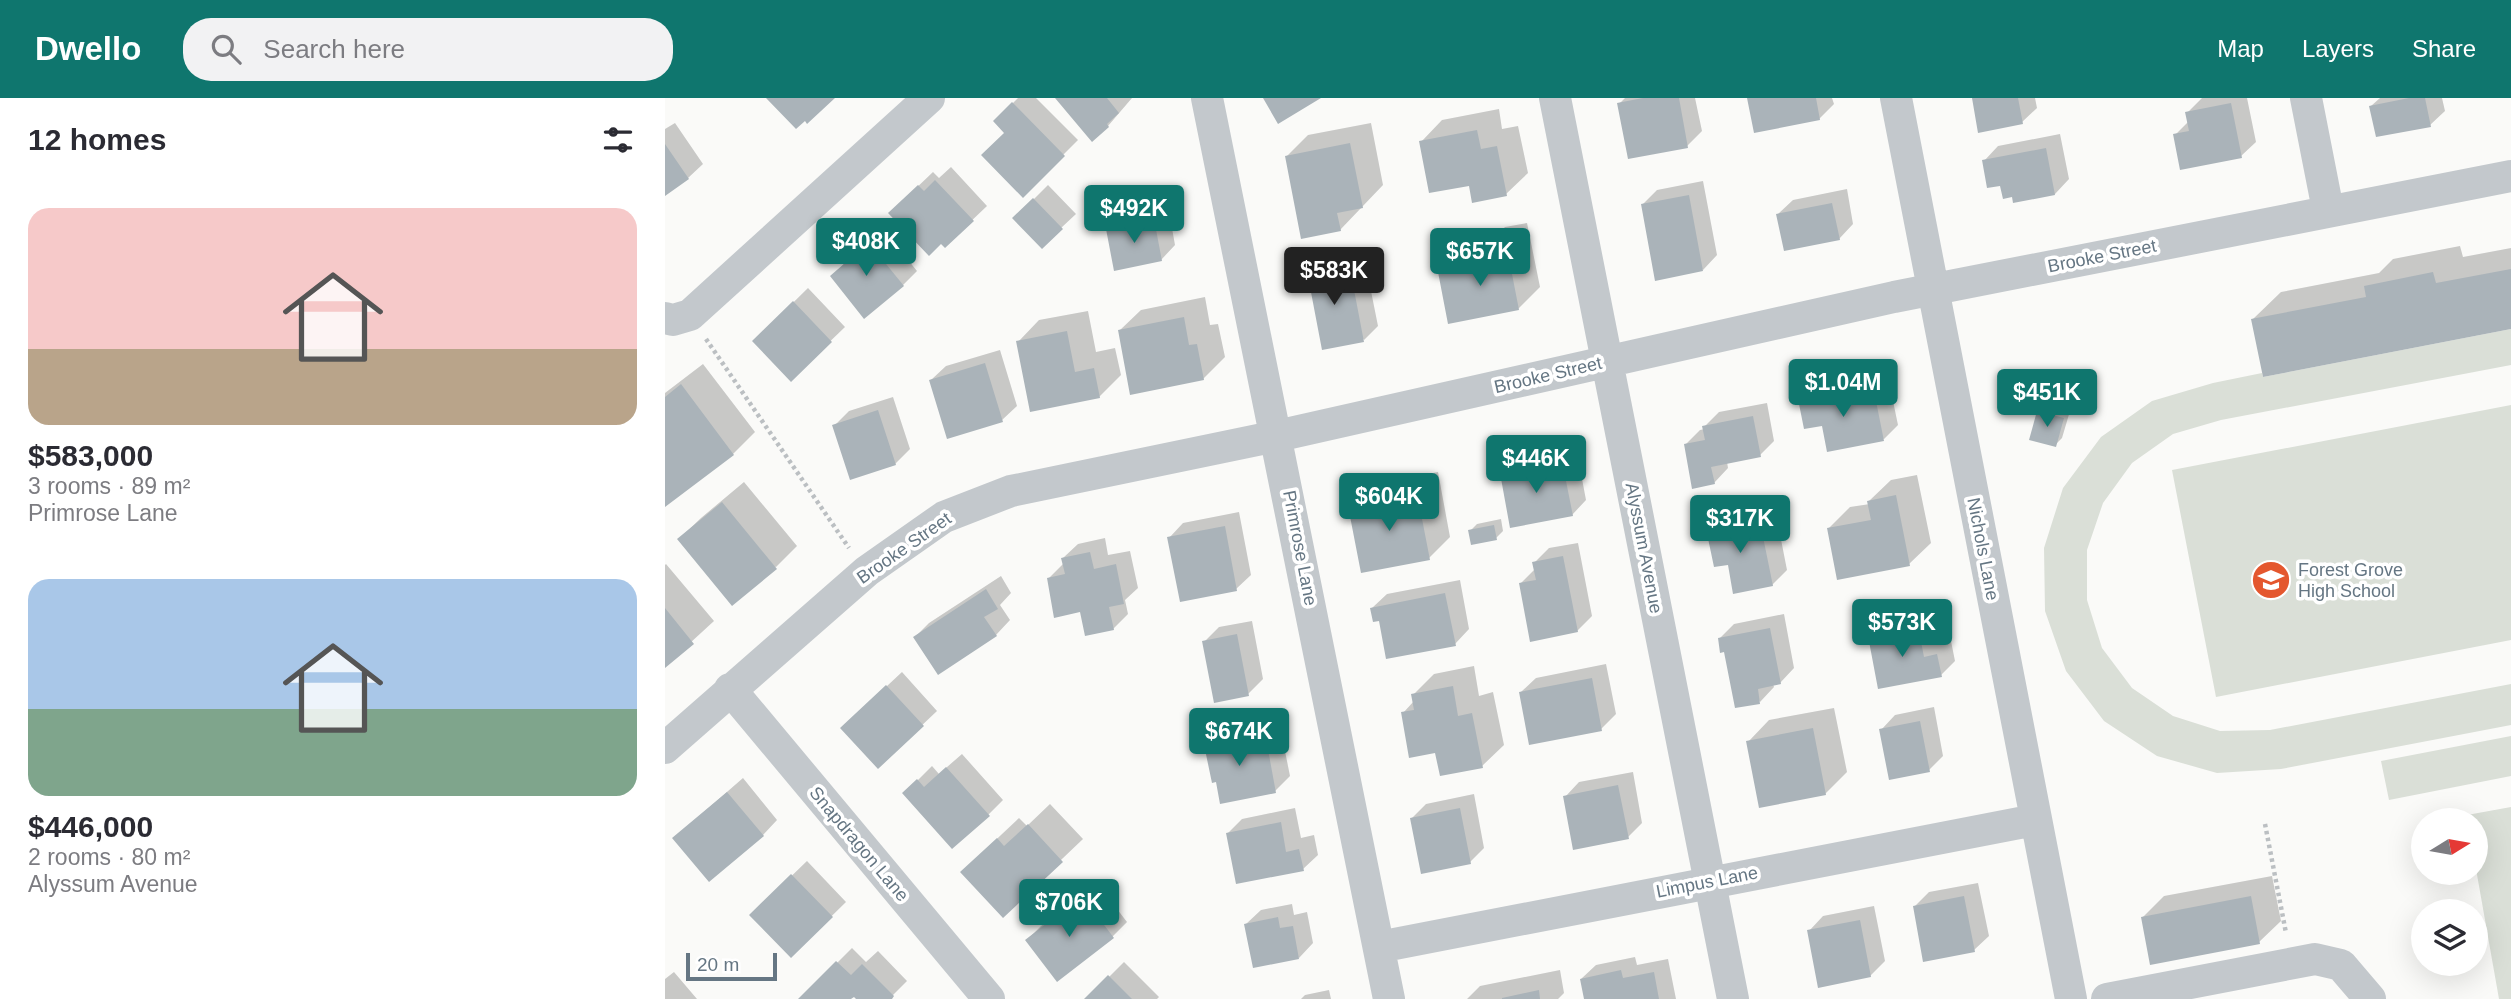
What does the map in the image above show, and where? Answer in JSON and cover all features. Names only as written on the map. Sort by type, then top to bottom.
[{"type":"street","points":[[676,318],[929,98]]},
{"type":"street","name":"Primrose Lane","points":[[1207,98],[1389,999]]},
{"type":"street","name":"Alyssum Avenue","points":[[1555,98],[1733,999]]},
{"type":"street","name":"Nichols Lane","points":[[1896,98],[2071,999]]},
{"type":"street","points":[[2306,98],[2328,210]]},
{"type":"street","name":"Brooke Street","points":[[665,748],[867,571],[944,517],[1011,491],[1277,436],[1933,289],[2511,176]]},
{"type":"street","name":"Snapdragon Lane","points":[[730,689],[989,999]]},
{"type":"street","name":"Limpus Lane","points":[[1379,947],[2035,820]]},
{"type":"street","points":[[2107,999],[2315,959],[2341,965],[2370,999]]},
{"type":"path","points":[[676,318],[867,571]]},
{"type":"path","points":[[2265,824],[2293,964]]},
{"type":"shaded area","points":[[2511,329],[2511,365],[2221,420],[2173,434],[2132,463],[2103,503],[2087,550],[2087,600],[2102,648],[2132,688],[2173,716],[2220,731],[2270,730],[2511,684],[2511,725],[2281,769],[2217,773],[2157,756],[2104,721],[2066,671],[2045,611],[2044,548],[2063,488],[2101,437],[2152,401],[2213,383],[2262,373],[2263,377]]},
{"type":"shaded area","points":[[2511,405],[2511,640],[2216,697],[2172,470]]},
{"type":"shaded area","points":[[2511,736],[2511,776],[2389,800],[2381,761]]},
{"type":"shaded area","points":[[2511,807],[2511,999],[2499,999],[2488,937],[2488,899],[2481,899],[2479,886],[2489,886],[2489,811]]},
{"type":"building","points":[[766,98],[835,98],[807,124],[805,121],[796,129]]},
{"type":"building","points":[[1055,98],[1107,98],[1119,113],[1107,124],[1109,127],[1092,142]]},
{"type":"building","points":[[1263,98],[1321,98],[1278,124]]},
{"type":"building","points":[[1643,98],[1679,98],[1688,148],[1628,159],[1617,103]]},
{"type":"building","points":[[1747,98],[1816,98],[1820,120],[1754,133]]},
{"type":"building","points":[[1972,98],[2018,98],[2023,124],[1978,133]]},
{"type":"building","points":[[2409,98],[2425,98],[2431,127],[2376,137],[2369,106]]},
{"type":"building","points":[[1012,102],[1065,156],[1023,198],[981,155],[1004,133],[993,121]]},
{"type":"building","points":[[2231,103],[2242,158],[2180,170],[2173,134],[2189,131],[2185,112]]},
{"type":"building","points":[[1477,130],[1481,149],[1497,146],[1507,196],[1472,203],[1469,186],[1429,193],[1419,141]]},
{"type":"building","points":[[1350,143],[1363,208],[1337,213],[1341,231],[1301,239],[1285,156]]},
{"type":"building","points":[[665,144],[689,179],[665,196]]},
{"type":"building","points":[[2046,148],[2055,195],[2013,203],[2012,197],[2003,199],[2000,186],[1987,188],[1982,160]]},
{"type":"building","points":[[935,180],[974,221],[945,248],[941,244],[929,256],[888,213],[918,185],[924,191]]},
{"type":"building","points":[[1689,195],[1703,271],[1655,281],[1641,204]]},
{"type":"building","points":[[1033,198],[1063,229],[1042,249],[1012,218]]},
{"type":"building","points":[[1832,203],[1840,240],[1784,251],[1776,214]]},
{"type":"building","points":[[1154,219],[1162,261],[1114,271],[1106,229]]},
{"type":"building","points":[[864,237],[904,286],[864,319],[830,276],[845,263],[840,256]]},
{"type":"building","points":[[1506,243],[1519,310],[1448,324],[1438,272],[1485,263],[1482,248]]},
{"type":"building","points":[[1334,261],[1337,277],[1351,274],[1364,342],[1322,350],[1306,266]]},
{"type":"building","points":[[2511,269],[2511,329],[2263,377],[2251,319],[2366,297],[2364,286],[2433,272],[2436,283]]},
{"type":"building","points":[[793,301],[832,342],[791,382],[752,341]]},
{"type":"building","points":[[1184,317],[1189,345],[1197,344],[1204,380],[1130,395],[1118,330]]},
{"type":"building","points":[[1067,331],[1075,372],[1094,368],[1100,398],[1030,412],[1016,341]]},
{"type":"building","points":[[985,363],[1003,422],[947,439],[929,380]]},
{"type":"building","points":[[681,384],[734,455],[665,507],[665,397]]},
{"type":"building","points":[[1874,391],[1884,441],[1827,452],[1822,426],[1804,429],[1798,399],[1836,392],[1838,398]]},
{"type":"building","points":[[878,410],[896,465],[850,480],[832,425]]},
{"type":"building","points":[[2037,411],[2064,418],[2056,447],[2029,440]]},
{"type":"building","points":[[1753,416],[1761,457],[1711,467],[1715,484],[1692,489],[1684,444],[1705,440],[1702,426]]},
{"type":"building","points":[[1562,461],[1573,516],[1510,528],[1500,473]]},
{"type":"building","points":[[1417,493],[1430,560],[1361,573],[1348,506]]},
{"type":"building","points":[[1896,495],[1910,566],[1837,580],[1827,528],[1871,520],[1867,501]]},
{"type":"building","points":[[722,502],[777,569],[732,606],[677,539]]},
{"type":"building","points":[[1733,519],[1735,532],[1761,527],[1773,586],[1733,594],[1728,565],[1714,567],[1705,524]]},
{"type":"building","points":[[1494,525],[1497,540],[1471,545],[1468,530]]},
{"type":"building","points":[[1225,526],[1237,591],[1180,602],[1167,537]]},
{"type":"building","points":[[1090,552],[1094,569],[1116,564],[1124,604],[1109,607],[1114,630],[1085,636],[1080,612],[1054,618],[1047,578],[1065,574],[1061,558]]},
{"type":"building","points":[[1563,556],[1578,632],[1530,642],[1519,583],[1536,580],[1532,562]]},
{"type":"building","points":[[986,589],[998,609],[984,617],[997,636],[938,675],[913,637]]},
{"type":"building","points":[[1445,593],[1456,646],[1386,659],[1379,621],[1373,622],[1370,608]]},
{"type":"building","points":[[665,608],[694,644],[665,668]]},
{"type":"building","points":[[1918,626],[1924,657],[1937,654],[1942,677],[1878,689],[1868,636]]},
{"type":"building","points":[[1770,628],[1781,684],[1758,689],[1760,704],[1735,708],[1724,652],[1720,653],[1718,638]]},
{"type":"building","points":[[1237,634],[1249,696],[1214,703],[1202,641]]},
{"type":"building","points":[[1592,678],[1602,731],[1529,745],[1519,692]]},
{"type":"building","points":[[886,685],[924,726],[878,769],[840,728]]},
{"type":"building","points":[[1453,686],[1458,716],[1472,713],[1483,768],[1440,776],[1435,753],[1409,758],[1401,712],[1414,710],[1411,694]]},
{"type":"building","points":[[1920,721],[1930,772],[1889,780],[1879,729]]},
{"type":"building","points":[[1813,728],[1826,795],[1759,808],[1746,741]]},
{"type":"building","points":[[1247,732],[1251,747],[1267,744],[1276,793],[1220,804],[1216,782],[1212,783],[1203,740]]},
{"type":"building","points":[[946,767],[990,816],[952,849],[902,793],[917,779],[924,787]]},
{"type":"building","points":[[1618,785],[1629,839],[1573,850],[1563,796]]},
{"type":"building","points":[[727,792],[764,836],[709,882],[672,838]]},
{"type":"building","points":[[1460,808],[1471,864],[1421,874],[1410,818]]},
{"type":"building","points":[[1281,822],[1286,852],[1299,849],[1304,871],[1236,884],[1226,833]]},
{"type":"building","points":[[1028,824],[1063,862],[1003,918],[960,872],[997,838],[1004,846]]},
{"type":"building","points":[[791,874],[833,917],[791,958],[749,915]]},
{"type":"building","points":[[1082,896],[1114,938],[1057,982],[1025,940]]},
{"type":"building","points":[[1964,896],[1975,952],[1923,962],[1913,906]]},
{"type":"building","points":[[2251,896],[2260,944],[2150,965],[2141,917]]},
{"type":"building","points":[[1278,917],[1280,928],[1293,926],[1299,959],[1253,968],[1244,924]]},
{"type":"building","points":[[1860,920],[1871,977],[1818,988],[1807,930]]},
{"type":"building","points":[[836,961],[851,975],[862,964],[894,996],[892,999],[798,999]]},
{"type":"building","points":[[1621,970],[1623,978],[1654,972],[1659,999],[1584,999],[1580,979]]},
{"type":"building","points":[[1108,975],[1132,999],[1084,999]]},
{"type":"building","points":[[1539,990],[1540,999],[1502,999],[1502,998]]},
{"type":"place","name":"Forest Grove High School","points":[[2271,580]]}]
